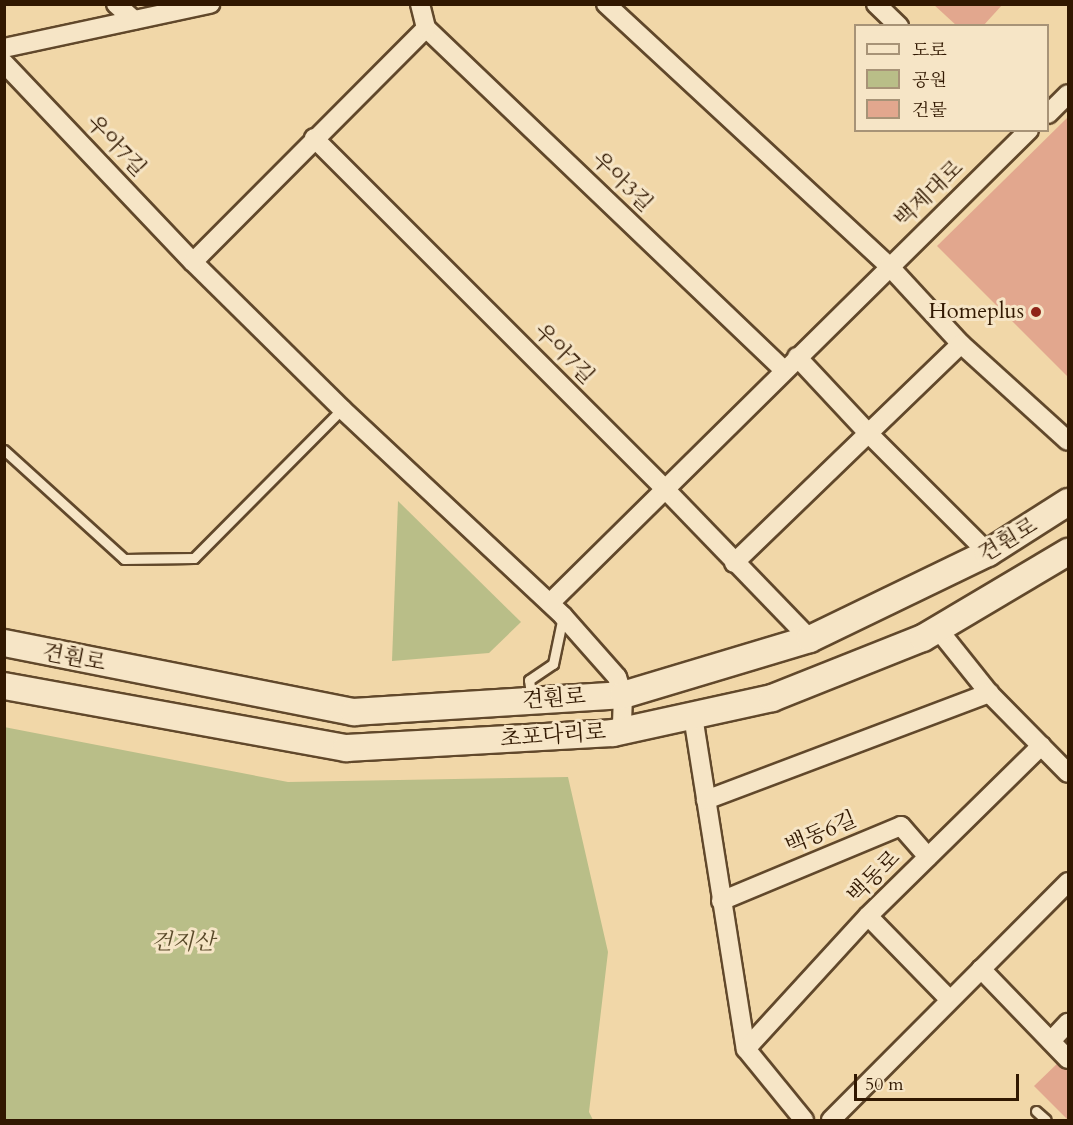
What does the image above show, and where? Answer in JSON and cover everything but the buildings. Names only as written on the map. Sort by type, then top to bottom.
[{"type":"street","points":[[116,4],[134,20]]},
{"type":"street","points":[[4,48],[210,4]]},
{"type":"street","points":[[193,262],[426,28],[420,4]]},
{"type":"street","points":[[606,4],[889,266],[961,344],[1068,441]]},
{"type":"street","points":[[876,4],[897,24]]},
{"type":"street","name":"우아3길","points":[[426,28],[784,370]]},
{"type":"street","name":"우아7길","points":[[4,63],[193,262],[342,409],[563,616],[617,677],[623,695],[622,731]]},
{"type":"street","points":[[1049,112],[1068,94]]},
{"type":"street","name":"백제대로","points":[[889,266],[1020,133]]},
{"type":"street","name":"우아7길","points":[[314,138],[665,489],[734,563],[810,639]]},
{"type":"street","points":[[550,603],[889,266]]},
{"type":"street","points":[[734,563],[961,344]]},
{"type":"street","points":[[797,357],[868,433],[988,553]]},
{"type":"street","name":"견훤로","points":[[4,643],[354,712],[623,695],[810,639],[988,553],[1068,502]]},
{"type":"street","name":"초포다리로","points":[[4,686],[346,748],[622,731],[772,698],[923,638],[1068,552]]},
{"type":"street","points":[[937,628],[989,693],[1068,773]]},
{"type":"street","points":[[706,800],[989,693]]},
{"type":"street","points":[[693,716],[746,1049],[804,1120]]},
{"type":"street","name":"백동로","points":[[746,1049],[868,916],[1041,746]]},
{"type":"street","name":"백동6길","points":[[721,901],[901,826],[928,857]]},
{"type":"street","points":[[831,1120],[1068,882]]},
{"type":"street","points":[[868,916],[950,1000]]},
{"type":"street","points":[[981,969],[1068,1059]]},
{"type":"street","points":[[1051,1041],[1068,1023]]},
{"type":"lane","points":[[4,450],[124,559],[194,558],[342,409]]},
{"type":"lane","points":[[532,700],[529,680],[553,664],[563,616]]},
{"type":"lane","points":[[1036,1111],[1046,1120]]},
{"type":"green space","points":[[398,501],[521,622],[489,653],[392,661]]},
{"type":"green space","name":"건지산","points":[[4,727],[288,782],[568,777],[608,952],[589,1112],[593,1120],[5,1120]]},
{"type":"place","name":"Homeplus","points":[[1036,312]]}]
